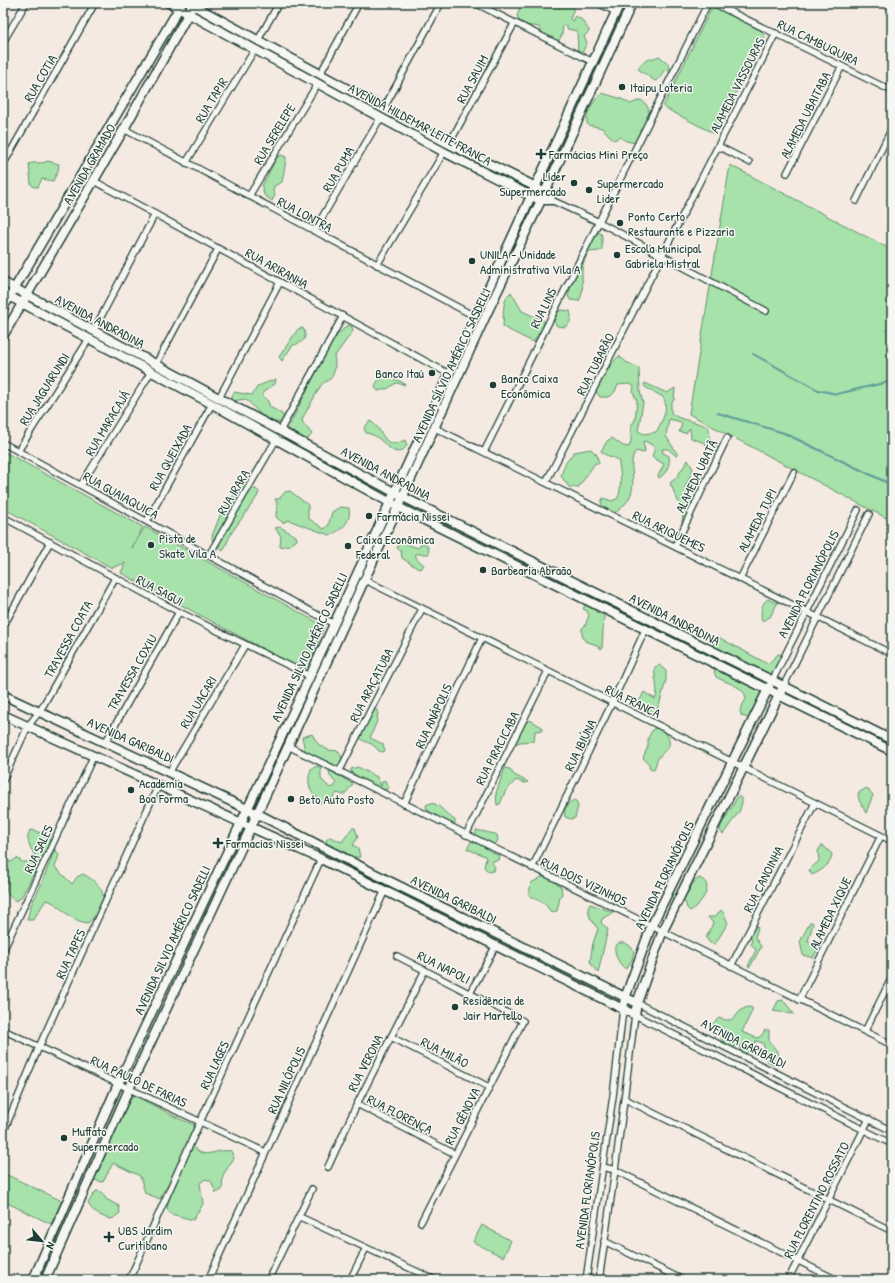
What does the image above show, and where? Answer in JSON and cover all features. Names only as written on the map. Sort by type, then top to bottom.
[{"type":"main road","name":"AVENIDA HILDEMAR LEITE FRANCA","points":[[169,3],[180,6],[188,13],[444,152],[531,196],[541,200],[551,200]]},
{"type":"main road","name":"AVENIDA SILVIO AMÉRICO SADELLI","points":[[33,1280],[118,1084],[310,676],[531,196],[534,186],[620,3]]},
{"type":"main road","name":"AVENIDA SÍLVIO AMÉRICO SASDELLI","points":[[403,497],[486,313],[545,192],[632,3]]},
{"type":"main road","name":"AVENIDA HILDEMAR LEITE FRANCA","points":[[193,4],[449,144],[545,192],[551,200]]},
{"type":"main road","name":"AVENIDA GRAMADO","points":[[3,336],[124,129],[193,4]]},
{"type":"main road","name":"AVENIDA GRAMADO","points":[[3,308],[6,295],[14,288],[180,6]]},
{"type":"main road","points":[[602,41],[612,45]]},
{"type":"main road","name":"AVENIDA ANDRADINA","points":[[3,282],[403,497],[892,740]]},
{"type":"main road","name":"AVENIDA ANDRADINA","points":[[6,295],[212,404],[398,507],[892,751]]},
{"type":"main road","name":"AVENIDA SILVIO AMÉRICO SADELLI","points":[[46,1277],[128,1089],[258,814],[403,497]]},
{"type":"main road","points":[[606,611],[610,600]]},
{"type":"main road","name":"AVENIDA FLORIANÓPOLIS","points":[[623,1009],[625,998],[651,927],[772,681]]},
{"type":"main road","points":[[635,1015],[637,1003],[662,933],[783,686]]},
{"type":"main road","name":"AVENIDA GARIBALDI","points":[[3,695],[40,711],[105,743],[170,771],[637,1003]]},
{"type":"main road","name":"AVENIDA GARIBALDI","points":[[3,714],[93,757],[321,859],[385,890],[495,947],[635,1015]]},
{"type":"main road","points":[[385,890],[389,881]]},
{"type":"main road","points":[[400,898],[404,888]]},
{"type":"main road","points":[[495,947],[501,936]]},
{"type":"main road","points":[[183,946],[193,951]]},
{"type":"main road","points":[[37,1270],[46,1277]]},
{"type":"street","points":[[3,42],[26,3]]},
{"type":"street","name":"RUA COTIA","points":[[3,165],[96,3]]},
{"type":"street","points":[[258,40],[279,3]]},
{"type":"street","points":[[320,74],[359,3]]},
{"type":"street","points":[[384,108],[441,3]]},
{"type":"street","points":[[475,3],[514,24],[593,62]]},
{"type":"street","points":[[598,3],[616,12]]},
{"type":"street","name":"RUA LINS","points":[[484,452],[708,3]]},
{"type":"street","name":"RUA CAMBUQUIRA","points":[[714,3],[892,91]]},
{"type":"street","name":"RUA SAUIM","points":[[449,144],[514,24]]},
{"type":"street","name":"ALAMEDA VASSOURAS","points":[[662,255],[776,33]]},
{"type":"street","name":"RUA TAPIR","points":[[186,163],[255,49]]},
{"type":"street","name":"ALAMEDA UBAITABA","points":[[787,173],[842,66]]},
{"type":"street","name":"RUA SERELEPE","points":[[249,196],[318,83]]},
{"type":"street","name":"RUA PUMA","points":[[314,231],[381,117]]},
{"type":"street","points":[[856,201],[892,128]]},
{"type":"street","name":"RUA LONTRA","points":[[124,129],[377,265],[476,316]]},
{"type":"street","points":[[718,146],[749,162]]},
{"type":"street","points":[[377,265],[444,152]]},
{"type":"street","name":"RUA ARIRANHA","points":[[94,181],[449,374]]},
{"type":"street","points":[[551,200],[599,222],[766,311]]},
{"type":"street","points":[[94,330],[155,214]]},
{"type":"street","points":[[156,364],[218,249]]},
{"type":"street","name":"RUA TUBARÃO","points":[[546,482],[662,255]]},
{"type":"street","points":[[218,398],[280,282]]},
{"type":"street","points":[[280,430],[343,316]]},
{"type":"street","name":"RUA JAGUARUNDI","points":[[18,451],[89,339]]},
{"type":"street","name":"RUA MARACAJÁ","points":[[81,486],[150,372]]},
{"type":"street","name":"RUA QUEIXADA","points":[[147,521],[212,404]]},
{"type":"street","name":"RUA ARIQUEMES","points":[[435,428],[890,653]]},
{"type":"street","name":"ALAMEDA UBATÃ","points":[[674,546],[727,438]]},
{"type":"street","name":"RUA IRARA","points":[[209,555],[276,440]]},
{"type":"street","name":"RUA GUAIAQUICA","points":[[3,443],[334,624]]},
{"type":"street","name":"ALAMEDA TUPI","points":[[740,578],[794,472]]},
{"type":"street","name":"AVENIDA FLORIANÓPOLIS","points":[[772,681],[858,510]]},
{"type":"street","name":"AVENIDA FLORIANÓPOLIS","points":[[783,686],[869,514]]},
{"type":"street","name":"RUA SAGUI","points":[[3,517],[179,612],[310,676]]},
{"type":"street","points":[[3,627],[50,542]]},
{"type":"street","name":"TRAVESSA COATA","points":[[3,780],[28,726],[40,711],[115,578]]},
{"type":"street","name":"RUA FRANCA","points":[[364,580],[892,841]]},
{"type":"street","name":"RUA ARAÇATUBA","points":[[339,772],[422,609]]},
{"type":"street","name":"TRAVESSA COXIU","points":[[105,743],[179,612]]},
{"type":"street","name":"RUA IBIÚNA","points":[[532,868],[612,703],[645,630]]},
{"type":"street","name":"RUA ANÁPOLIS","points":[[404,804],[482,638]]},
{"type":"street","name":"RUA UACARI","points":[[170,771],[245,644]]},
{"type":"street","points":[[890,653],[892,644]]},
{"type":"street","name":"RUA PIRACICABA","points":[[466,835],[548,670]]},
{"type":"street","name":"RUA DOIS VIZINHOS","points":[[288,746],[662,933],[892,1045]]},
{"type":"street","name":"RUA SALES","points":[[3,951],[93,757]]},
{"type":"street","name":"RUA TAPES","points":[[3,1133],[39,1047],[158,786]]},
{"type":"street","name":"RUA CANOINHA","points":[[731,966],[815,802]]},
{"type":"street","name":"ALAMEDA XIQUE","points":[[800,1000],[881,836]]},
{"type":"street","name":"RUA LAGES","points":[[129,1280],[321,859]]},
{"type":"street","name":"RUA NILÓPOLIS","points":[[208,1280],[385,890]]},
{"type":"street","points":[[470,993],[495,947]]},
{"type":"street","name":"RUA NAPOLI","points":[[397,956],[522,1020]]},
{"type":"street","name":"RUA VERONA","points":[[328,1166],[357,1104],[425,970]]},
{"type":"street","points":[[865,1031],[892,977]]},
{"type":"street","name":"AVENIDA GARIBALDI","points":[[637,1003],[892,1131]]},
{"type":"street","name":"AVENIDA FLORIANÓPOLIS","points":[[586,1280],[603,1167],[623,1009]]},
{"type":"street","name":"AVENIDA FLORIANÓPOLIS","points":[[599,1280],[625,1099],[635,1015]]},
{"type":"street","name":"AVENIDA GARIBALDI","points":[[635,1015],[892,1144]]},
{"type":"street","name":"RUA GÊNOVA","points":[[421,1222],[522,1020]]},
{"type":"street","name":"RUA PAULO DE FARIAS","points":[[3,1030],[265,1152]]},
{"type":"street","name":"RUA MILÃO","points":[[391,1037],[489,1087]]},
{"type":"street","points":[[625,1099],[892,1231]]},
{"type":"street","name":"RUA FLORENÇA","points":[[357,1104],[455,1154]]},
{"type":"street","name":"RUA FLORENTINO ROSSATO","points":[[788,1280],[865,1131],[869,1119]]},
{"type":"street","points":[[603,1167],[615,1170],[837,1280]]},
{"type":"street","points":[[268,1280],[300,1217],[312,1189]]},
{"type":"street","points":[[300,1217],[432,1280]]},
{"type":"street","points":[[604,1241],[683,1280]]},
{"type":"street","points":[[350,1280],[366,1248]]},
{"type":"green space","points":[[521,3],[573,3],[574,8],[570,19],[572,21],[575,16],[581,19],[589,30],[589,32],[584,36],[587,43],[582,53],[578,51],[577,31],[567,29],[566,24],[563,26],[562,35],[557,43],[544,36],[539,27],[526,25],[519,20],[517,17]]},
{"type":"green space","points":[[712,7],[717,8],[761,30],[765,36],[715,134],[663,107]]},
{"type":"green space","points":[[659,56],[668,63],[670,69],[668,71],[665,69],[659,79],[655,81],[638,69],[642,63]]},
{"type":"green space","points":[[602,93],[622,99],[630,104],[641,100],[646,105],[649,110],[648,121],[636,143],[626,141],[620,137],[614,140],[602,128],[588,125],[588,112]]},
{"type":"green space","points":[[281,155],[286,157],[282,182],[274,186],[273,191],[275,195],[272,201],[264,195],[262,186],[277,157]]},
{"type":"green space","points":[[47,161],[59,164],[58,171],[53,181],[42,179],[38,187],[34,187],[31,184],[29,164],[43,163]]},
{"type":"green space","points":[[730,165],[892,250],[892,521],[689,414]]},
{"type":"green space","points":[[599,232],[602,235],[602,249],[599,251],[589,252],[583,266],[582,289],[579,301],[570,300],[568,296],[572,282],[595,235]]},
{"type":"green space","points":[[511,292],[522,311],[544,321],[544,327],[533,342],[503,327],[504,304]]},
{"type":"green space","points":[[561,310],[570,311],[571,313],[570,322],[565,327],[557,326],[554,322],[557,313]]},
{"type":"green space","points":[[348,325],[352,327],[353,331],[334,357],[335,365],[333,375],[321,385],[302,419],[303,423],[312,434],[308,439],[302,439],[289,431],[289,426],[329,347],[337,335]]},
{"type":"green space","points":[[303,328],[305,336],[303,341],[292,346],[282,361],[279,357],[298,329]]},
{"type":"green space","points":[[619,356],[626,362],[639,368],[640,391],[643,403],[638,431],[644,434],[656,432],[662,420],[666,406],[663,397],[645,387],[645,383],[667,393],[675,388],[674,400],[671,403],[671,413],[680,418],[704,425],[709,428],[710,439],[720,450],[717,453],[711,451],[705,443],[691,438],[690,428],[686,433],[679,432],[682,424],[681,422],[669,419],[666,436],[678,455],[676,456],[668,449],[662,449],[663,453],[669,456],[669,465],[666,471],[659,478],[658,476],[664,464],[652,457],[655,447],[645,441],[643,442],[645,451],[643,453],[636,451],[633,457],[633,484],[629,498],[620,509],[612,513],[603,508],[601,502],[603,498],[612,501],[618,498],[621,484],[619,464],[618,460],[604,454],[601,451],[607,441],[612,438],[623,446],[629,447],[631,441],[631,426],[635,420],[637,401],[633,392],[634,386],[630,384],[618,385],[612,395],[607,397],[600,397],[596,391],[612,363]]},
{"type":"green space","points":[[384,377],[389,377],[402,382],[405,385],[396,383],[389,388],[378,391],[375,387],[378,380]]},
{"type":"green space","points":[[276,379],[275,384],[263,392],[263,397],[267,399],[270,407],[282,414],[284,418],[282,422],[270,421],[265,418],[245,399],[233,401],[232,396],[234,392],[252,395],[258,386]]},
{"type":"green space","points":[[370,421],[379,429],[384,438],[388,441],[398,443],[405,440],[407,445],[404,450],[396,452],[375,436],[366,433],[364,428]]},
{"type":"green space","points":[[591,449],[597,455],[599,464],[595,463],[578,488],[569,487],[561,476],[565,464],[574,452]]},
{"type":"green space","points":[[3,451],[143,527],[132,548],[145,527],[324,626],[310,665],[303,669],[271,653],[121,573],[125,563],[112,568],[3,508]]},
{"type":"green space","points":[[688,460],[693,469],[685,488],[694,500],[681,528],[684,509],[678,501],[670,483],[676,478]]},
{"type":"green space","points":[[241,479],[245,481],[246,486],[224,522],[213,546],[212,536],[221,513],[238,489]]},
{"type":"green space","points":[[251,489],[256,489],[259,492],[257,497],[232,532],[223,551],[219,548],[219,543]]},
{"type":"green space","points":[[290,491],[308,505],[308,518],[324,529],[328,526],[332,512],[340,507],[349,508],[349,518],[347,522],[338,531],[329,535],[288,520],[283,523],[276,517],[277,503],[275,499],[279,499],[285,492]]},
{"type":"green space","points":[[280,527],[296,536],[297,540],[290,545],[280,547],[281,536],[275,528]]},
{"type":"green space","points":[[400,542],[418,548],[422,543],[427,545],[429,554],[415,554],[417,559],[424,565],[421,569],[402,558],[401,551],[397,548]]},
{"type":"green space","points":[[768,599],[773,602],[778,602],[770,617],[762,621],[762,609],[764,603]]},
{"type":"green space","points":[[586,604],[594,608],[596,612],[604,615],[602,649],[585,641],[582,635],[582,628],[585,626],[589,615],[587,611],[583,609]]},
{"type":"green space","points":[[718,637],[766,663],[770,662],[778,654],[782,655],[776,670],[769,676],[715,649],[712,640]]},
{"type":"green space","points":[[659,665],[666,671],[666,680],[659,706],[651,715],[640,705],[640,700],[644,692],[655,699],[657,688],[655,667]]},
{"type":"green space","points":[[718,668],[744,683],[760,689],[761,695],[753,717],[747,718],[741,715],[740,710],[746,699],[745,695],[739,688],[716,677],[714,671]]},
{"type":"green space","points":[[374,709],[378,711],[377,721],[370,738],[383,744],[385,751],[383,752],[379,751],[373,745],[360,738]]},
{"type":"green space","points":[[530,720],[542,727],[543,730],[535,731],[534,741],[515,744],[514,743],[523,724]]},
{"type":"green space","points":[[658,728],[666,733],[669,744],[658,758],[654,769],[650,769],[649,764],[643,758],[648,746],[648,738],[653,729]]},
{"type":"green space","points":[[312,734],[318,744],[328,750],[339,751],[342,759],[339,765],[332,766],[305,751],[302,737]]},
{"type":"green space","points":[[317,766],[321,768],[321,779],[330,788],[334,787],[336,783],[330,776],[329,771],[353,784],[344,795],[337,793],[329,802],[320,803],[319,799],[311,790],[309,781],[311,769]]},
{"type":"green space","points":[[358,767],[377,777],[381,786],[382,782],[385,780],[388,788],[383,791],[351,772],[351,769]]},
{"type":"green space","points":[[505,768],[510,769],[514,775],[528,782],[525,783],[516,780],[505,792],[500,804],[497,805],[496,793]]},
{"type":"green space","points":[[867,788],[873,795],[866,813],[859,800],[858,793]]},
{"type":"green space","points":[[738,796],[742,799],[739,812],[723,834],[720,831],[721,826]]},
{"type":"green space","points":[[574,800],[578,806],[575,818],[571,819],[565,817],[566,807]]},
{"type":"green space","points":[[431,803],[441,808],[455,820],[455,824],[446,823],[427,810],[426,805]]},
{"type":"green space","points":[[352,828],[355,828],[358,837],[353,845],[358,848],[360,857],[352,857],[340,849],[327,845],[326,840],[330,837],[342,842]]},
{"type":"green space","points":[[30,830],[50,835],[49,845],[22,896],[17,901],[7,893],[8,879],[3,875],[3,860],[11,862],[17,858],[22,862],[29,862],[35,856],[28,840]]},
{"type":"green space","points":[[476,830],[497,835],[498,840],[495,845],[476,837]]},
{"type":"green space","points":[[472,840],[499,856],[498,860],[493,861],[492,863],[495,867],[493,871],[489,872],[484,867],[486,859],[485,856],[467,849]]},
{"type":"green space","points":[[822,845],[832,854],[832,858],[825,867],[812,875],[809,870],[819,861],[818,851]]},
{"type":"green space","points":[[55,849],[59,855],[55,867],[72,884],[77,877],[83,874],[92,879],[102,891],[103,903],[95,916],[88,923],[74,919],[56,904],[46,900],[33,920],[27,920],[31,905],[41,885]]},
{"type":"green space","points":[[542,877],[550,878],[561,887],[562,894],[557,911],[551,912],[545,904],[529,895],[531,883]]},
{"type":"green space","points":[[699,878],[707,885],[707,889],[702,900],[690,911],[687,908],[684,899],[693,883]]},
{"type":"green space","points":[[590,904],[613,912],[602,919],[601,923],[608,929],[598,973],[590,962],[593,943],[598,929],[590,918],[588,908]]},
{"type":"green space","points":[[721,910],[728,923],[715,944],[710,943],[706,938],[713,923],[708,917],[715,917]]},
{"type":"green space","points":[[810,922],[813,924],[808,941],[816,946],[820,940],[822,942],[813,958],[803,955],[800,942]]},
{"type":"green space","points":[[757,926],[758,928],[755,937],[761,947],[750,967],[748,966],[756,950],[751,944],[752,939],[749,935],[751,929]]},
{"type":"green space","points":[[619,943],[628,944],[634,952],[632,960],[626,969],[621,965],[616,956],[615,946]]},
{"type":"green space","points":[[783,1000],[794,1014],[773,1011],[778,1001]]},
{"type":"green space","points":[[750,1007],[752,1008],[752,1011],[742,1032],[757,1038],[761,1036],[765,1030],[769,1030],[769,1042],[778,1052],[779,1060],[773,1064],[767,1061],[763,1043],[756,1041],[746,1055],[742,1054],[739,1045],[731,1048],[721,1039],[722,1032],[712,1031],[709,1027],[719,1018],[730,1020],[741,1010]]},
{"type":"green space","points":[[133,1095],[195,1125],[192,1145],[201,1153],[205,1154],[220,1151],[231,1151],[234,1158],[223,1175],[222,1190],[216,1193],[211,1181],[205,1179],[200,1183],[203,1204],[193,1220],[171,1214],[167,1209],[170,1193],[164,1190],[160,1199],[145,1193],[140,1176],[113,1163],[103,1182],[94,1180],[125,1109]]},
{"type":"green space","points":[[3,1173],[62,1201],[51,1224],[3,1201]]},
{"type":"green space","points":[[96,1191],[102,1192],[106,1199],[119,1206],[120,1213],[112,1219],[101,1216],[95,1212],[88,1203]]},
{"type":"green space","points":[[482,1225],[511,1241],[503,1257],[473,1242]]},
{"type":"waterway","points":[[753,354],[818,390],[837,394],[892,381]]},
{"type":"waterway","points":[[718,413],[784,433],[892,485]]},
{"type":"place","name":"Itaipu Loteria","points":[[622,87]]},
{"type":"place","name":"Farmácias Mini Preço","points":[[541,154]]},
{"type":"place","name":"Líder Supermercado","points":[[574,183]]},
{"type":"place","name":"Supermercado Lider","points":[[589,190]]},
{"type":"place","name":"Ponto Certo Restaurante e Pizzaria","points":[[620,223]]},
{"type":"place","name":"Escola Municipal Gabriela Mistral","points":[[617,255]]},
{"type":"place","name":"UNILA - Unidade Administrativa Vila A","points":[[472,261]]},
{"type":"place","name":"Banco Itaú","points":[[432,373]]},
{"type":"place","name":"Banco Caixa Econômica","points":[[493,385]]},
{"type":"place","name":"Farmácia Nissei","points":[[369,516]]},
{"type":"place","name":"Pista de Skate Vila A","points":[[151,545]]},
{"type":"place","name":"Caixa Econômica Federal","points":[[348,546]]},
{"type":"place","name":"Barbearia Abraão","points":[[483,570]]},
{"type":"place","name":"Academia Boa Forma","points":[[131,790]]},
{"type":"place","name":"Beto Auto Posto","points":[[291,799]]},
{"type":"place","name":"Farmacias Nissei","points":[[218,843]]},
{"type":"place","name":"Residência de Jair Martello","points":[[455,1007]]},
{"type":"place","name":"Muffato Supermercado","points":[[64,1138]]},
{"type":"place","name":"UBS Jardim Curitibano","points":[[109,1237]]}]
